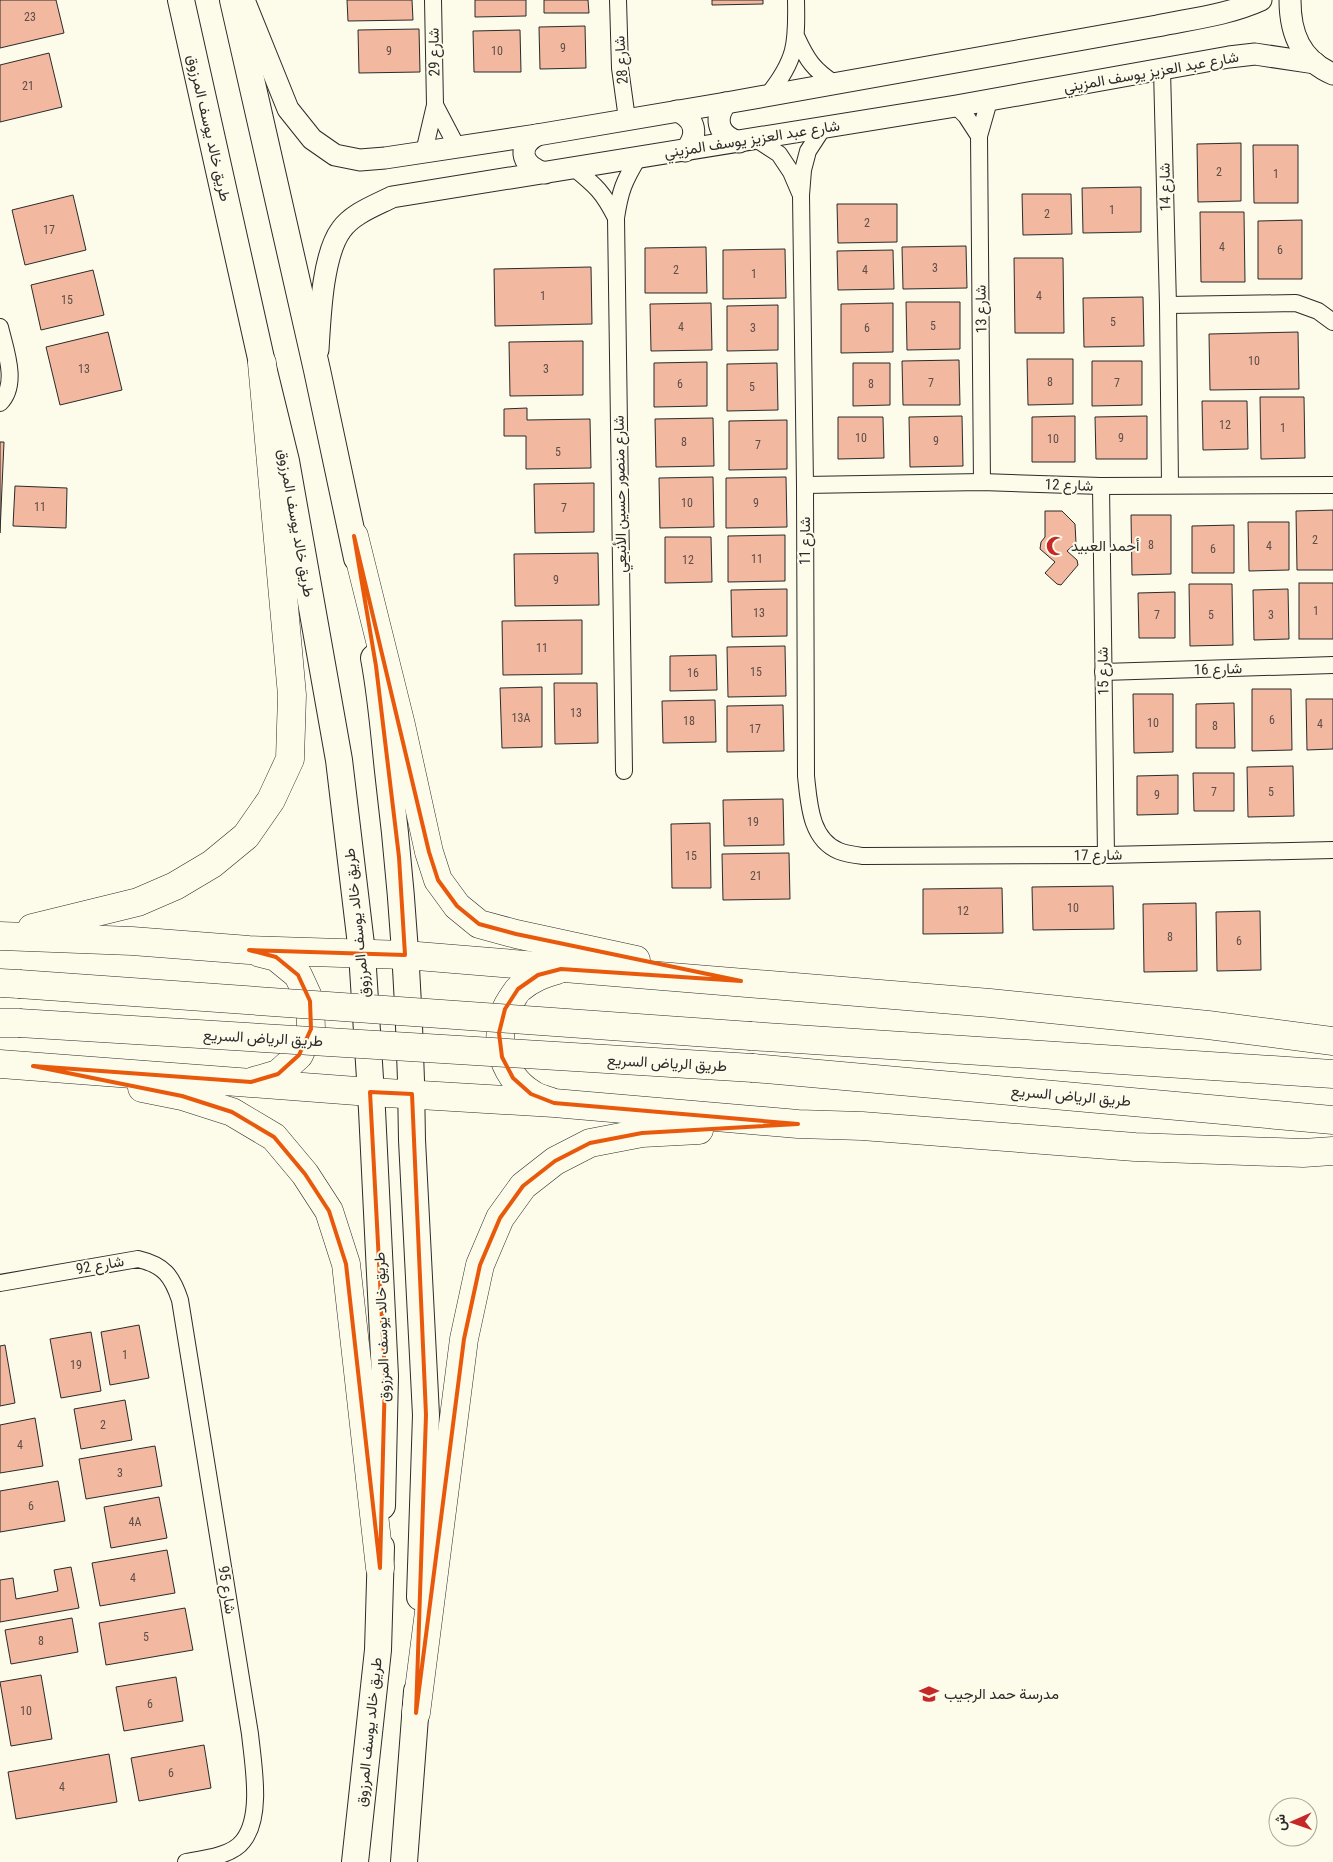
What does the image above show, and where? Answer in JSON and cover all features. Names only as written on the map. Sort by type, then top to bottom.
[{"type":"highway","points":[[1,936],[138,902],[175,886],[212,864],[246,836],[271,800],[290,758],[292,695],[262,363]]},
{"type":"highway","points":[[354,536],[401,725],[429,852],[438,880],[456,906],[479,924],[516,934],[741,981]]},
{"type":"highway","points":[[1,936],[132,941],[248,950],[405,955],[561,969],[741,981],[1208,1024],[1333,1041]]},
{"type":"highway","points":[[248,950],[276,957],[298,975],[310,1001],[310,1029],[299,1055],[278,1074],[251,1082]]},
{"type":"highway","points":[[554,1103],[531,1094],[513,1078],[502,1056],[499,1033],[505,1009],[518,989],[538,975],[561,969]]},
{"type":"highway","points":[[10,984],[751,1036],[1333,1074]]},
{"type":"highway","name":"طريق الرياض السريع","points":[[10,1023],[753,1068],[1333,1120]]},
{"type":"highway","points":[[0,1064],[370,1092],[554,1103],[798,1124],[862,1126],[1135,1147],[1303,1153],[1333,1151]]},
{"type":"highway","points":[[33,1066],[182,1096],[232,1112],[274,1137],[305,1174],[329,1212],[346,1264],[380,1568]]},
{"type":"highway","points":[[416,1713],[464,1339],[480,1265],[500,1218],[523,1186],[555,1161],[590,1143],[642,1133],[798,1124]]},
{"type":"main road","name":"طريق خالد يوسف المرزوق","points":[[181,0],[262,363],[286,461],[339,760],[362,953],[385,1376],[378,1650],[355,1862]]},
{"type":"main road","points":[[233,0],[354,536],[376,666],[399,857],[412,1094],[412,1140],[426,1415],[416,1713],[404,1862]]},
{"type":"street","points":[[244,0],[288,109],[312,139],[335,155],[360,160],[538,135],[726,103],[1157,26],[1224,12],[1247,6],[1260,0]]},
{"type":"street","name":"شارع 29","points":[[424,152],[435,105],[433,0]]},
{"type":"street","name":"شارع 28","points":[[618,0],[620,68],[627,119]]},
{"type":"street","points":[[768,95],[782,78],[791,60],[797,38],[796,0]]},
{"type":"street","points":[[1290,0],[1291,24],[1299,46],[1327,73]]},
{"type":"street","points":[[797,38],[806,59],[819,74],[834,83]]},
{"type":"street","name":"شارع عبد العزيز يوسف المزيني","points":[[318,370],[320,308],[332,246],[341,229],[359,213],[392,197],[989,101],[1228,57],[1255,54],[1327,73]]},
{"type":"street","name":"شارع 14","points":[[1162,70],[1170,485]]},
{"type":"street","name":"شارع 13","points":[[982,482],[979,136],[989,101]]},
{"type":"street","points":[[726,103],[721,110],[719,118],[720,127],[724,134],[731,139],[748,140]]},
{"type":"street","name":"شارع 29","points":[[435,105],[456,147]]},
{"type":"street","points":[[956,106],[973,125],[979,136]]},
{"type":"street","points":[[677,111],[685,114],[694,128],[694,137],[691,145],[685,151]]},
{"type":"street","name":"شارع 11","points":[[823,128],[808,151],[803,170],[801,195],[805,485],[806,776],[810,812],[818,831],[827,844],[840,852],[863,856]]},
{"type":"street","points":[[538,135],[530,139],[524,153],[526,161],[531,167],[545,173]]},
{"type":"street","name":"شارع 11","points":[[748,140],[779,154],[791,172],[801,195]]},
{"type":"street","name":"شارع منصور حسين الأنبعي","points":[[624,771],[616,218],[620,194],[626,178],[638,158]]},
{"type":"street","name":"شارع منصور حسين الأنبعي","points":[[574,168],[593,183],[605,196],[616,218]]},
{"type":"street","points":[[1168,305],[1296,304],[1318,311],[1333,322]]},
{"type":"street","points":[[0,326],[10,381],[6,395],[0,403]]},
{"type":"street","name":"شارع 12","points":[[805,485],[982,482],[1101,486],[1333,485]]},
{"type":"street","name":"شارع 15","points":[[1101,486],[1106,855]]},
{"type":"street","name":"شارع 16","points":[[1103,672],[1333,665]]},
{"type":"street","name":"شارع 17","points":[[863,856],[1106,855],[1333,850]]},
{"type":"street","name":"شارع 92","points":[[0,1283],[138,1259],[151,1262],[174,1281],[180,1300]]},
{"type":"street","name":"شارع 95","points":[[180,1300],[250,1734],[254,1774],[252,1824],[243,1842],[228,1852],[210,1858],[186,1862]]},
{"type":"highlighted area","points":[[354,536],[429,852],[438,880],[457,906],[479,924],[516,934],[741,981],[561,969],[538,975],[518,989],[505,1009],[499,1033],[502,1057],[513,1078],[531,1094],[554,1103],[798,1124],[642,1133],[590,1143],[555,1161],[523,1186],[500,1218],[480,1265],[464,1339],[416,1713],[426,1415],[412,1094],[370,1092],[385,1376],[380,1568],[346,1264],[329,1211],[305,1174],[274,1137],[232,1112],[182,1096],[33,1066],[251,1082],[278,1074],[299,1055],[311,1029],[310,1001],[298,975],[276,957],[249,950],[405,955],[399,857],[376,666]]},
{"type":"building","points":[[0,0],[56,0],[64,33],[0,48]]},
{"type":"building","points":[[347,0],[412,0],[413,20],[348,21]]},
{"type":"building","points":[[475,0],[526,0],[526,16],[475,17]]},
{"type":"building","points":[[544,0],[588,0],[589,13],[544,13]]},
{"type":"building","points":[[712,0],[763,0],[763,4],[712,5]]},
{"type":"building","points":[[585,26],[586,68],[540,69],[539,27]]},
{"type":"building","points":[[419,29],[420,72],[359,73],[358,30]]},
{"type":"building","points":[[520,30],[521,72],[474,72],[473,31]]},
{"type":"building","points":[[49,53],[62,107],[0,122],[0,65]]},
{"type":"building","points":[[1241,143],[1241,201],[1198,202],[1197,144]]},
{"type":"building","points":[[1253,145],[1298,145],[1298,203],[1254,203]]},
{"type":"building","points":[[1141,187],[1141,232],[1083,233],[1082,188]]},
{"type":"building","points":[[1022,194],[1071,194],[1072,234],[1023,235]]},
{"type":"building","points":[[73,195],[86,250],[25,265],[12,210]]},
{"type":"building","points":[[837,204],[897,204],[897,242],[838,243]]},
{"type":"building","points":[[1200,212],[1244,212],[1245,282],[1201,282]]},
{"type":"building","points":[[1302,220],[1302,279],[1258,279],[1258,221]]},
{"type":"building","points":[[966,246],[967,288],[903,289],[902,247]]},
{"type":"building","points":[[706,247],[707,293],[645,293],[645,248]]},
{"type":"building","points":[[785,249],[786,298],[723,299],[723,250]]},
{"type":"building","points":[[893,250],[894,289],[838,290],[837,251]]},
{"type":"building","points":[[1014,258],[1063,258],[1064,333],[1015,333]]},
{"type":"building","points":[[591,267],[592,324],[495,326],[494,269]]},
{"type":"building","points":[[93,270],[104,315],[41,330],[31,285]]},
{"type":"building","points":[[1143,297],[1144,346],[1084,347],[1083,298]]},
{"type":"building","points":[[906,302],[960,302],[960,349],[907,350]]},
{"type":"building","points":[[711,303],[712,350],[651,351],[650,304]]},
{"type":"building","points":[[893,303],[893,352],[841,353],[841,304]]},
{"type":"building","points":[[778,305],[778,350],[727,351],[727,306]]},
{"type":"building","points":[[108,332],[122,390],[60,405],[46,347]]},
{"type":"building","points":[[1298,332],[1299,389],[1210,390],[1209,334]]},
{"type":"building","points":[[583,341],[583,395],[510,396],[509,342]]},
{"type":"building","points":[[1027,359],[1073,359],[1073,404],[1028,405]]},
{"type":"building","points":[[959,360],[960,405],[903,405],[902,361]]},
{"type":"building","points":[[1092,361],[1142,361],[1142,405],[1092,406]]},
{"type":"building","points":[[707,362],[707,406],[654,407],[654,363]]},
{"type":"building","points":[[777,363],[778,410],[727,411],[727,364]]},
{"type":"building","points":[[853,363],[890,363],[890,405],[853,406]]},
{"type":"building","points":[[1260,397],[1304,397],[1305,458],[1261,459]]},
{"type":"building","points":[[1202,401],[1247,401],[1248,449],[1203,450]]},
{"type":"building","points":[[527,408],[527,420],[590,419],[591,468],[526,469],[526,436],[504,436],[504,409]]},
{"type":"building","points":[[962,416],[963,466],[910,467],[909,417]]},
{"type":"building","points":[[1075,416],[1075,462],[1032,462],[1032,417]]},
{"type":"building","points":[[1147,416],[1147,459],[1096,459],[1095,417]]},
{"type":"building","points":[[838,417],[883,417],[884,458],[838,459]]},
{"type":"building","points":[[713,418],[714,466],[656,467],[655,419]]},
{"type":"building","points":[[787,420],[787,469],[729,470],[729,421]]},
{"type":"building","points":[[0,442],[4,442],[0,533]]},
{"type":"building","points":[[713,477],[714,527],[660,528],[659,478]]},
{"type":"building","points":[[786,477],[787,527],[726,528],[726,478]]},
{"type":"building","points":[[594,483],[594,532],[535,533],[534,484]]},
{"type":"building","points":[[15,486],[67,488],[66,528],[13,526]]},
{"type":"building","points":[[1333,510],[1333,570],[1297,570],[1296,511]]},
{"type":"building","name":"أحمد العبيد","points":[[1045,511],[1062,511],[1075,524],[1076,543],[1067,551],[1077,560],[1078,565],[1061,585],[1057,584],[1045,573],[1055,562],[1040,549],[1041,542],[1045,537]]},
{"type":"building","points":[[1131,515],[1171,515],[1171,574],[1132,575]]},
{"type":"building","points":[[1248,522],[1289,522],[1289,570],[1249,571]]},
{"type":"building","points":[[1234,525],[1234,573],[1192,573],[1192,526]]},
{"type":"building","points":[[785,535],[785,581],[728,582],[728,536]]},
{"type":"building","points":[[665,537],[711,537],[712,582],[665,583]]},
{"type":"building","points":[[598,553],[599,605],[515,606],[514,554]]},
{"type":"building","points":[[1299,583],[1333,583],[1333,639],[1299,639]]},
{"type":"building","points":[[1189,584],[1232,584],[1233,645],[1190,646]]},
{"type":"building","points":[[787,589],[787,636],[732,637],[731,590]]},
{"type":"building","points":[[1288,589],[1289,639],[1254,640],[1253,590]]},
{"type":"building","points":[[1175,592],[1175,638],[1139,638],[1138,593]]},
{"type":"building","points":[[582,620],[582,674],[503,675],[502,621]]},
{"type":"building","points":[[785,646],[786,696],[728,697],[727,647]]},
{"type":"building","points":[[716,655],[717,690],[670,691],[670,656]]},
{"type":"building","points":[[554,683],[597,683],[598,743],[555,744]]},
{"type":"building","points":[[542,687],[542,747],[502,748],[500,688]]},
{"type":"building","points":[[1252,689],[1291,689],[1292,750],[1252,751]]},
{"type":"building","points":[[1133,694],[1173,694],[1173,752],[1134,753]]},
{"type":"building","points":[[1306,699],[1333,699],[1333,749],[1307,750]]},
{"type":"building","points":[[715,700],[716,742],[663,743],[662,701]]},
{"type":"building","points":[[1234,703],[1235,748],[1196,748],[1196,704]]},
{"type":"building","points":[[783,705],[784,751],[727,752],[727,706]]},
{"type":"building","points":[[1293,766],[1294,816],[1248,817],[1247,767]]},
{"type":"building","points":[[1193,773],[1234,773],[1234,811],[1194,811]]},
{"type":"building","points":[[1178,775],[1178,814],[1137,815],[1137,776]]},
{"type":"building","points":[[783,799],[784,845],[724,846],[723,800]]},
{"type":"building","points":[[710,823],[711,888],[672,888],[671,824]]},
{"type":"building","points":[[789,853],[790,899],[723,900],[722,854]]},
{"type":"building","points":[[1113,886],[1114,929],[1033,930],[1032,887]]},
{"type":"building","points":[[1002,888],[1003,933],[923,934],[923,889]]},
{"type":"building","points":[[1196,903],[1197,971],[1144,972],[1143,904]]},
{"type":"building","points":[[1260,911],[1261,970],[1217,971],[1216,912]]},
{"type":"building","points":[[139,1325],[149,1378],[110,1385],[101,1332]]},
{"type":"building","points":[[91,1332],[101,1391],[61,1398],[50,1339]]},
{"type":"building","points":[[5,1345],[15,1403],[0,1406],[0,1346]]},
{"type":"building","points":[[125,1400],[132,1440],[81,1449],[74,1409]]},
{"type":"building","points":[[35,1418],[43,1466],[0,1473],[0,1425]]},
{"type":"building","points":[[155,1446],[162,1486],[86,1499],[79,1459]]},
{"type":"building","points":[[58,1481],[65,1521],[0,1532],[0,1491]]},
{"type":"building","points":[[159,1497],[167,1538],[111,1548],[104,1507]]},
{"type":"building","points":[[167,1550],[175,1593],[100,1606],[92,1563]]},
{"type":"building","points":[[71,1567],[79,1608],[0,1622],[0,1580],[13,1578],[16,1599],[58,1591],[54,1570]]},
{"type":"building","points":[[185,1608],[193,1650],[106,1665],[99,1623]]},
{"type":"building","points":[[72,1618],[78,1652],[11,1664],[5,1630]]},
{"type":"building","points":[[41,1675],[52,1739],[11,1746],[0,1682]]},
{"type":"building","points":[[176,1677],[183,1721],[124,1731],[116,1687]]},
{"type":"building","points":[[204,1745],[211,1788],[139,1801],[131,1758]]},
{"type":"building","points":[[109,1754],[117,1802],[16,1819],[8,1772]]},
{"type":"place","name":"أحمد العبيد","points":[[1056,546]]},
{"type":"place","name":"مدرسة حمد الرجيب","points":[[929,1694]]}]
